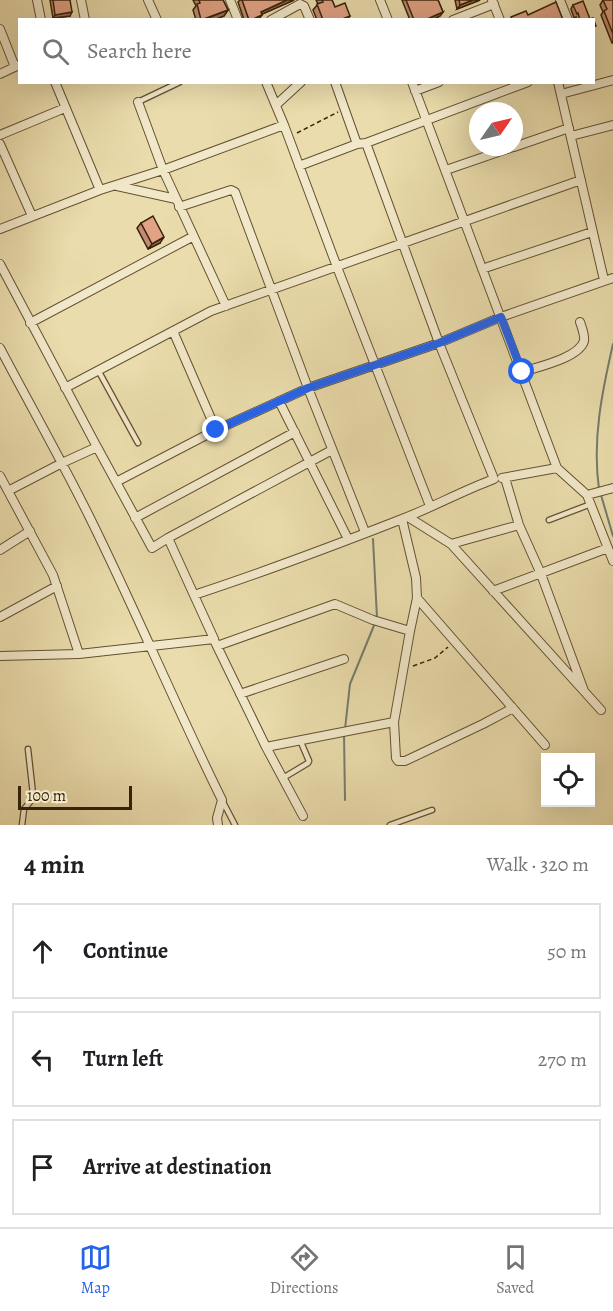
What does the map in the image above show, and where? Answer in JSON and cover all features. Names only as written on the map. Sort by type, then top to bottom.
[{"type":"street","points":[[37,0],[41,18]]},
{"type":"street","points":[[81,0],[85,18]]},
{"type":"street","points":[[148,0],[156,18]]},
{"type":"street","points":[[230,0],[237,18]]},
{"type":"street","points":[[380,0],[387,18]]},
{"type":"street","points":[[560,0],[567,18]]},
{"type":"street","points":[[457,18],[493,2],[499,18]]},
{"type":"street","points":[[275,18],[300,4],[306,9],[309,18]]},
{"type":"street","points":[[0,30],[17,66],[0,74]]},
{"type":"street","points":[[561,94],[613,80]]},
{"type":"street","points":[[56,84],[100,190]]},
{"type":"street","points":[[267,84],[430,506]]},
{"type":"street","points":[[276,105],[299,84]]},
{"type":"street","points":[[336,84],[494,479]]},
{"type":"street","points":[[429,84],[413,87],[557,468],[591,498],[613,561]]},
{"type":"street","points":[[299,166],[524,84]]},
{"type":"street","points":[[116,482],[216,430],[308,388],[439,343],[501,317],[608,279],[592,232],[558,84]]},
{"type":"street","points":[[138,102],[177,203],[226,306]]},
{"type":"street","points":[[0,135],[65,108]]},
{"type":"street","points":[[0,229],[100,190],[163,170],[284,125]]},
{"type":"street","points":[[523,144],[570,132],[613,125]]},
{"type":"street","points":[[0,144],[32,216]]},
{"type":"street","points":[[446,170],[487,156]]},
{"type":"street","points":[[65,388],[226,306],[581,180]]},
{"type":"street","points":[[114,185],[177,203],[234,190],[365,532]]},
{"type":"street","points":[[482,269],[592,232]]},
{"type":"street","points":[[30,323],[192,237]]},
{"type":"street","points":[[0,264],[152,548],[332,450]]},
{"type":"street","points":[[522,372],[566,357],[578,349],[583,343],[584,336],[580,322]]},
{"type":"street","points":[[173,331],[216,430]]},
{"type":"street","points":[[0,348],[62,463],[151,646],[184,723],[222,800],[217,818],[218,825]]},
{"type":"street","points":[[279,401],[348,539]]},
{"type":"street","points":[[135,518],[295,432]]},
{"type":"street","points":[[8,491],[97,447]]},
{"type":"street","points":[[194,595],[249,577],[405,518],[463,490],[494,479],[557,468]]},
{"type":"street","points":[[0,476],[53,575],[79,654]]},
{"type":"street","points":[[505,478],[519,525],[541,574],[586,696]]},
{"type":"street","points":[[591,498],[609,489]]},
{"type":"street","points":[[405,518],[451,544],[601,710]]},
{"type":"street","points":[[405,518],[416,578],[417,598],[394,722],[396,758],[401,762],[513,708]]},
{"type":"street","points":[[451,544],[519,525]]},
{"type":"street","points":[[0,550],[30,531]]},
{"type":"street","points":[[168,538],[215,643],[303,816]]},
{"type":"street","points":[[493,591],[608,548]]},
{"type":"street","points":[[0,617],[57,586]]},
{"type":"street","points":[[417,598],[545,745]]},
{"type":"street","points":[[0,656],[79,654],[151,646],[215,643],[331,604],[339,604],[377,621],[410,631]]},
{"type":"street","points":[[240,694],[344,658]]},
{"type":"street","points":[[266,747],[394,722]]},
{"type":"lane","points":[[138,102],[176,84]]},
{"type":"lane","points":[[98,370],[138,443]]},
{"type":"lane","points":[[549,520],[591,498]]},
{"type":"lane","points":[[283,778],[308,763],[300,740]]},
{"type":"lane","points":[[22,825],[24,809],[33,794],[28,749]]},
{"type":"lane","points":[[222,800],[235,825]]},
{"type":"lane","points":[[390,825],[432,810]]},
{"type":"path","points":[[289,137],[345,109]]},
{"type":"path","points":[[404,669],[442,654],[454,640]]},
{"type":"building","points":[[53,0],[70,0],[72,12],[55,15]]},
{"type":"building","points":[[199,0],[223,0],[228,10],[200,18],[197,4],[200,3]]},
{"type":"building","points":[[242,0],[287,0],[261,12],[262,15],[248,18]]},
{"type":"building","points":[[322,0],[332,0],[335,7],[345,3],[350,16],[322,18],[317,4],[323,2]]},
{"type":"building","points":[[406,0],[438,0],[443,12],[430,18],[413,18]]},
{"type":"building","points":[[459,0],[473,0],[460,5]]},
{"type":"building","points":[[603,0],[613,0],[613,34],[604,11],[607,9]]},
{"type":"building","points":[[583,1],[590,18],[579,18],[573,5]]},
{"type":"building","points":[[556,2],[562,18],[511,17],[526,11],[528,15]]},
{"type":"building","points":[[153,216],[164,237],[152,244],[141,223]]},
{"type":"waterway","points":[[599,489],[597,434],[613,344]]},
{"type":"waterway","points":[[601,495],[613,536]]},
{"type":"waterway","points":[[373,539],[377,618]]},
{"type":"waterway","points":[[345,729],[350,684],[375,623]]},
{"type":"waterway","points":[[344,734],[345,800]]},
{"type":"route","points":[[216,430],[308,388],[439,343],[501,317],[522,372]]}]
